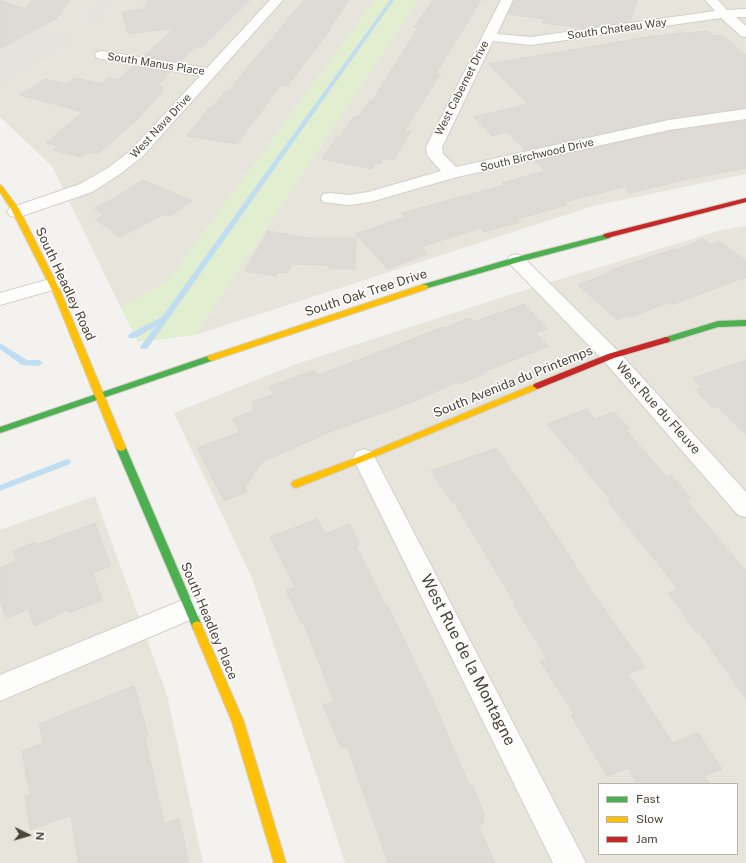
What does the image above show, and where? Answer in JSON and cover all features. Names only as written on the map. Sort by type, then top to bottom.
[{"type":"street","name":"West Nava Drive","points":[[16,212],[86,188],[114,172],[136,154],[277,0]]},
{"type":"street","name":"West Cabernet Drive","points":[[453,173],[442,164],[435,155],[434,147],[507,0]]},
{"type":"street","points":[[711,0],[724,14],[746,33]]},
{"type":"street","name":"South Chateau Way","points":[[488,37],[531,41],[724,14],[746,13]]},
{"type":"street","name":"South Manus Place","points":[[102,54],[210,72]]},
{"type":"street","name":"South Birchwood Drive","points":[[329,198],[349,200],[370,197],[453,173],[669,125],[746,114]]},
{"type":"street","name":"South Headley Road","points":[[0,187],[16,212],[53,284],[99,396]]},
{"type":"street","name":"South Oak Tree Drive","points":[[0,430],[412,290],[516,260],[746,200]]},
{"type":"street","name":"West Rue du Fleuve","points":[[516,260],[611,356],[746,508]]},
{"type":"street","points":[[0,299],[53,284]]},
{"type":"street","name":"South Avenida du Printemps","points":[[296,484],[364,458],[611,356],[718,324],[746,323]]},
{"type":"street","name":"South Headley Place","points":[[99,396],[238,722],[280,863]]},
{"type":"street","name":"West Rue de la Montagne","points":[[364,458],[570,863]]},
{"type":"street","points":[[0,688],[190,608]]},
{"type":"shaded area","points":[[0,0],[375,0],[169,280],[121,308],[52,166],[0,117]]},
{"type":"shaded area","points":[[99,0],[112,0],[98,22],[85,21]]},
{"type":"shaded area","points":[[418,0],[746,0],[746,174],[593,206],[195,335]]},
{"type":"shaded area","points":[[37,28],[75,38],[3,84],[0,83],[0,51]]},
{"type":"shaded area","points":[[746,226],[746,863],[345,863],[252,578],[174,413],[296,364],[512,294],[721,230]]},
{"type":"shaded area","points":[[95,496],[167,695],[203,863],[0,863],[0,530]]},
{"type":"green space","points":[[375,0],[418,0],[195,335],[138,342],[121,308],[169,280]]},
{"type":"building","points":[[0,0],[25,9],[32,0],[70,0],[57,18],[0,49]]},
{"type":"building","points":[[149,0],[250,0],[201,48],[196,47],[193,49],[180,62],[144,56],[175,28],[128,34],[122,12],[142,9]]},
{"type":"building","points":[[304,0],[349,0],[329,29],[331,29],[287,86],[281,85],[237,144],[187,136],[209,108],[211,108],[226,91],[228,91]]},
{"type":"building","points":[[433,0],[481,0],[435,75],[441,73],[403,133],[411,131],[394,160],[383,158],[380,164],[376,163],[372,169],[322,159],[338,136],[340,137],[354,116],[358,117],[370,100],[372,101],[418,28],[414,27]]},
{"type":"building","points":[[514,0],[637,0],[630,22],[584,28],[542,23],[544,19],[508,14]]},
{"type":"building","points":[[708,31],[713,36],[720,35],[725,37],[746,55],[746,108],[669,119],[525,150],[507,132],[492,136],[474,117],[528,104],[488,64],[653,36]]},
{"type":"building","points":[[133,66],[170,72],[157,86],[164,87],[161,90],[164,90],[137,120],[97,154],[87,152],[81,157],[53,150],[58,146],[46,143],[83,112],[20,95],[45,79],[66,84],[76,78],[102,84],[108,78],[118,80]]},
{"type":"building","points":[[746,121],[746,168],[688,179],[630,193],[624,187],[564,202],[567,205],[517,219],[520,222],[484,232],[480,228],[421,247],[427,254],[388,269],[355,234],[405,217],[402,213],[504,185],[502,183],[545,171],[535,161],[669,131]]},
{"type":"building","points":[[143,180],[192,201],[170,216],[164,214],[120,237],[95,219],[104,215],[94,208],[114,198]]},
{"type":"building","points":[[268,231],[309,238],[356,238],[355,269],[329,269],[329,265],[292,264],[287,273],[278,272],[276,276],[245,271]]},
{"type":"building","points":[[704,239],[711,245],[720,241],[746,261],[746,277],[671,305],[668,302],[630,318],[627,316],[617,320],[578,285],[612,271],[611,270],[674,249],[675,250]]},
{"type":"building","points":[[524,304],[548,329],[536,333],[549,346],[483,372],[484,374],[459,384],[457,382],[415,401],[332,431],[262,462],[245,487],[247,492],[224,501],[197,448],[240,432],[232,419],[253,411],[252,402],[274,394],[269,387],[314,370],[319,375],[443,327],[445,328],[470,318],[474,322]]},
{"type":"building","points":[[746,360],[746,435],[717,406],[713,408],[695,389],[701,387],[693,378]]},
{"type":"building","points":[[587,409],[595,419],[614,412],[630,429],[626,430],[667,477],[671,475],[691,498],[686,500],[746,571],[746,699],[699,632],[697,633],[668,593],[678,589],[608,502],[611,501],[547,424]]},
{"type":"building","points":[[496,448],[525,489],[576,566],[575,567],[645,667],[628,674],[673,743],[698,733],[722,769],[705,776],[709,783],[636,783],[629,768],[607,776],[571,715],[574,714],[540,661],[547,658],[513,604],[515,603],[454,502],[452,503],[431,471]]},
{"type":"building","points":[[317,519],[325,534],[349,524],[360,544],[356,545],[386,607],[388,606],[432,698],[469,785],[472,784],[484,814],[484,822],[478,825],[495,863],[388,863],[347,746],[341,748],[323,705],[334,701],[303,622],[301,623],[286,590],[295,587],[270,537]]},
{"type":"building","points":[[95,523],[111,566],[93,573],[102,600],[69,613],[68,610],[34,626],[28,609],[6,619],[0,601],[0,568],[17,560],[13,551],[35,542],[36,545]]},
{"type":"building","points":[[134,686],[148,735],[145,737],[164,824],[179,818],[189,863],[78,863],[71,815],[30,830],[25,796],[30,795],[22,751],[43,743],[39,724]]},
{"type":"waterway","points":[[144,347],[392,0]]},
{"type":"waterway","points":[[132,336],[163,319]]},
{"type":"waterway","points":[[0,345],[25,363],[39,363]]},
{"type":"waterway","points":[[0,488],[67,462]]},
{"type":"traffic: fast","points":[[424,287],[516,260],[607,236]]},
{"type":"traffic: fast","points":[[666,340],[718,324],[746,323]]},
{"type":"traffic: fast","points":[[0,430],[211,358]]},
{"type":"traffic: fast","points":[[121,448],[197,626]]},
{"type":"traffic: slow","points":[[0,187],[15,209],[57,292],[121,448]]},
{"type":"traffic: slow","points":[[211,358],[424,287]]},
{"type":"traffic: slow","points":[[296,484],[364,458],[537,386]]},
{"type":"traffic: slow","points":[[197,626],[238,722],[280,863]]},
{"type":"traffic: jam","points":[[607,236],[746,200]]},
{"type":"traffic: jam","points":[[537,386],[611,356],[666,340]]}]
